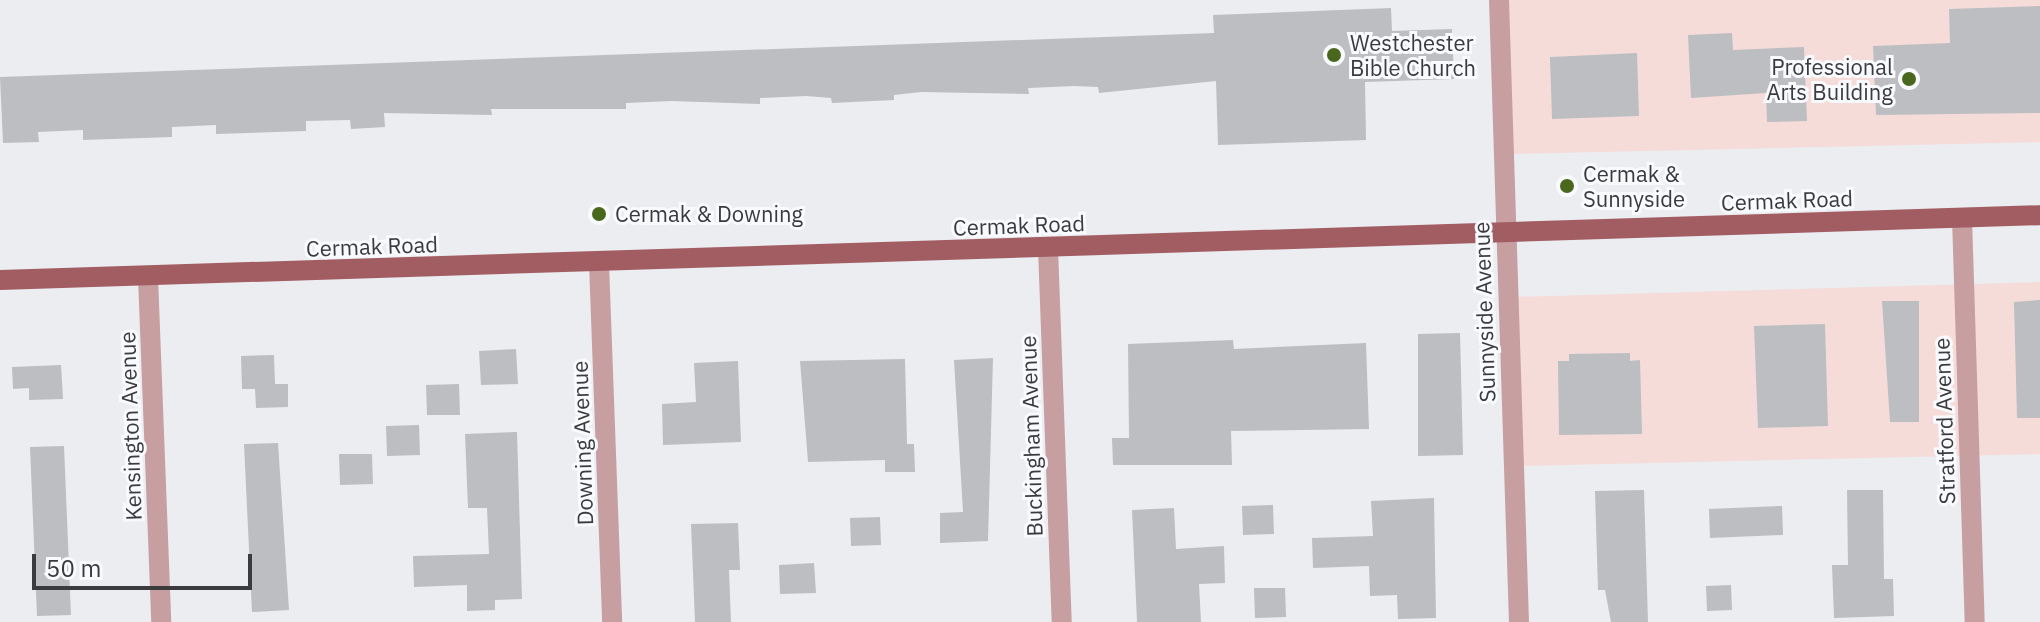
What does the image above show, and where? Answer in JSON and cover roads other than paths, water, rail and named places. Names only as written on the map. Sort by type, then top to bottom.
[{"type":"main road","name":"Cermak Road","points":[[0,280],[2040,215]]},
{"type":"street","name":"Sunnyside Avenue","points":[[1499,0],[1519,622]]},
{"type":"street","name":"Stratford Avenue","points":[[1962,218],[1975,622]]},
{"type":"street","name":"Buckingham Avenue","points":[[1048,248],[1062,622]]},
{"type":"street","name":"Downing Avenue","points":[[599,263],[612,622]]},
{"type":"street","name":"Kensington Avenue","points":[[148,277],[161,622]]},
{"type":"place","name":"Westchester Bible Church","points":[[1334,55]]},
{"type":"place","name":"Professional Arts Building","points":[[1909,79]]},
{"type":"place","name":"Cermak & Sunnyside","points":[[1567,186]]},
{"type":"place","name":"Cermak & Downing","points":[[599,214]]}]
